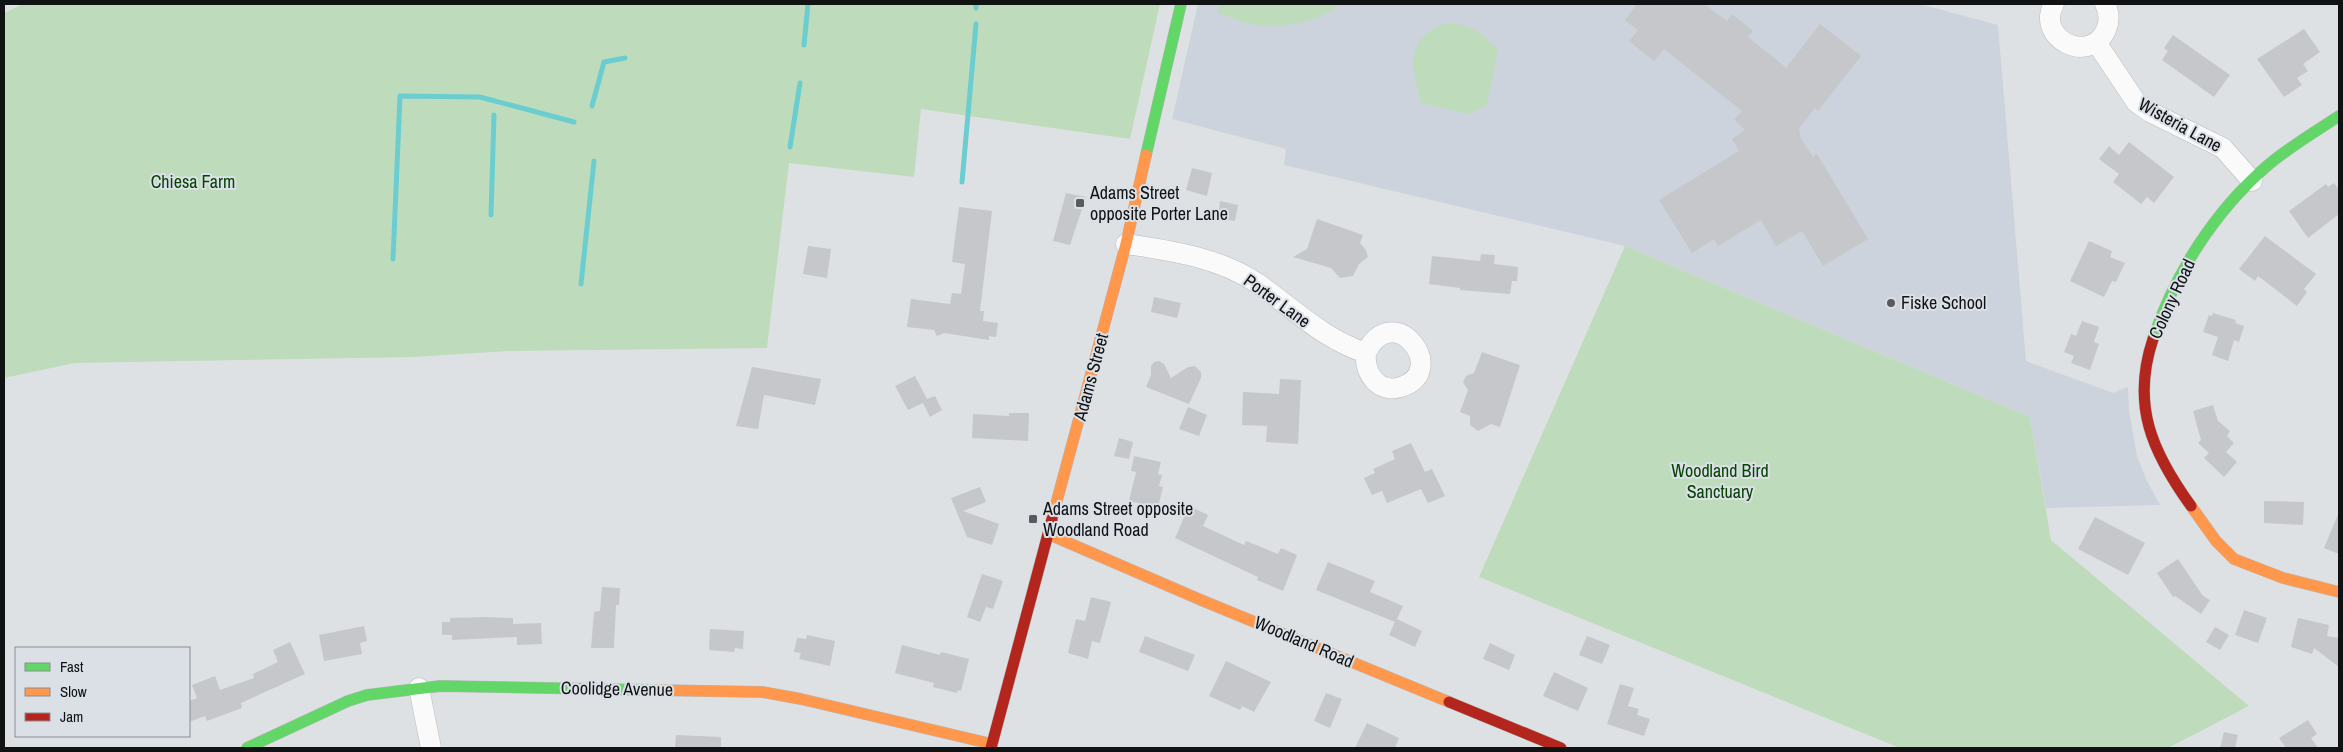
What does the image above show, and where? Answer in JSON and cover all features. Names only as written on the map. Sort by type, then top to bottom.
[{"type":"street","name":"Adams Street","points":[[992,746],[1126,244],[1181,4]]},
{"type":"street","points":[[2054,4],[2050,14],[2051,26],[2061,41],[2078,47],[2096,42],[2107,27],[2108,14],[2105,4]]},
{"type":"street","name":"Wisteria Lane","points":[[2096,42],[2136,102],[2150,112],[2223,148],[2252,181]]},
{"type":"street","name":"Colony Road","points":[[2339,116],[2268,165],[2233,198],[2197,246],[2161,314],[2147,356],[2144,416],[2159,457],[2174,481],[2216,541],[2234,559],[2283,578],[2339,592]]},
{"type":"street","name":"Porter Lane","points":[[1126,244],[1190,254],[1236,272],[1257,283],[1307,323],[1333,340],[1366,354]]},
{"type":"street","name":"Woodland Road","points":[[1048,534],[1201,600],[1560,748]]},
{"type":"street","name":"Coolidge Avenue","points":[[247,748],[348,701],[367,695],[458,685],[762,692],[801,699],[992,746]]},
{"type":"street","points":[[419,688],[431,748]]},
{"type":"shaded area","name":"Fiske School","points":[[1198,4],[1920,4],[1998,25],[2026,361],[2113,393],[2128,387],[2129,410],[2137,456],[2146,479],[2160,505],[2046,508],[2030,417],[1625,246],[1284,165],[1286,149],[1172,119]]},
{"type":"green space","name":"Chiesa Farm","points":[[23,4],[1160,4],[1130,139],[921,109],[914,177],[789,163],[767,348],[509,351],[413,357],[75,363],[4,378],[4,13]]},
{"type":"green space","points":[[1220,4],[1341,4],[1323,15],[1300,23],[1265,26],[1246,23],[1218,13]]},
{"type":"green space","points":[[1445,24],[1469,27],[1481,34],[1498,50],[1487,105],[1468,114],[1421,103],[1414,67],[1414,56],[1417,46],[1423,37]]},
{"type":"green space","name":"Woodland Bird Sanctuary","points":[[1625,246],[2030,417],[2051,540],[2249,706],[2168,748],[1900,748],[1479,577]]},
{"type":"building","points":[[1637,4],[1704,4],[1727,21],[1732,14],[1753,31],[1748,37],[1786,68],[1820,24],[1861,56],[1818,111],[1815,108],[1799,128],[1801,139],[1813,157],[1817,154],[1868,239],[1823,266],[1802,231],[1776,246],[1761,220],[1718,246],[1714,239],[1692,253],[1659,200],[1739,151],[1732,139],[1745,130],[1734,119],[1742,111],[1664,49],[1654,61],[1629,41],[1638,30],[1625,20]]},
{"type":"building","points":[[2304,29],[2320,52],[2303,64],[2308,71],[2297,78],[2302,85],[2284,97],[2257,59]]},
{"type":"building","points":[[2173,35],[2230,75],[2214,97],[2162,60],[2168,51],[2164,48]]},
{"type":"building","points":[[2129,142],[2174,177],[2154,203],[2147,197],[2141,204],[2113,182],[2119,174],[2099,159],[2109,146],[2119,155]]},
{"type":"building","points":[[1192,168],[1212,173],[1207,196],[1186,190]]},
{"type":"building","points":[[2334,183],[2339,190],[2339,214],[2308,238],[2289,211],[2326,184],[2328,187]]},
{"type":"building","points":[[1066,193],[1086,197],[1070,245],[1053,241]]},
{"type":"building","points":[[1220,201],[1238,205],[1235,221],[1218,218]]},
{"type":"building","points":[[959,207],[992,211],[980,311],[984,311],[983,321],[998,323],[996,337],[989,336],[989,340],[944,333],[937,336],[934,330],[907,327],[911,299],[950,304],[952,293],[961,294],[965,264],[952,262]]},
{"type":"building","points":[[1317,219],[1363,235],[1360,243],[1366,250],[1368,257],[1359,264],[1353,276],[1340,278],[1331,268],[1293,257],[1307,249]]},
{"type":"building","points":[[2265,236],[2316,274],[2304,289],[2307,292],[2297,306],[2258,276],[2255,281],[2239,269]]},
{"type":"building","points":[[2089,241],[2112,251],[2110,257],[2125,263],[2116,282],[2112,281],[2104,297],[2070,281]]},
{"type":"building","points":[[808,246],[831,249],[827,278],[803,274]]},
{"type":"building","points":[[1481,254],[1495,255],[1494,264],[1518,267],[1517,281],[1512,281],[1510,294],[1460,290],[1460,288],[1429,284],[1432,256],[1480,261]]},
{"type":"building","points":[[1154,297],[1181,303],[1177,318],[1151,312]]},
{"type":"building","points":[[2213,313],[2236,320],[2235,323],[2244,326],[2239,342],[2234,340],[2228,361],[2212,355],[2218,337],[2203,332],[2209,315],[2212,316]]},
{"type":"building","points":[[2082,321],[2099,327],[2094,342],[2099,344],[2090,370],[2071,363],[2074,356],[2064,352],[2071,334],[2076,336]]},
{"type":"building","points":[[1482,352],[1520,365],[1500,427],[1491,424],[1478,431],[1470,425],[1470,416],[1460,412],[1468,390],[1463,382],[1466,376],[1474,373]]},
{"type":"building","points":[[1159,361],[1164,364],[1171,378],[1188,367],[1195,366],[1201,372],[1201,378],[1189,404],[1146,387],[1151,375],[1151,366],[1154,362]]},
{"type":"building","points":[[752,367],[821,379],[815,405],[764,395],[758,429],[736,426]]},
{"type":"building","points":[[915,376],[927,399],[935,396],[942,410],[930,417],[923,403],[908,410],[895,386]]},
{"type":"building","points":[[1280,379],[1301,380],[1298,444],[1266,442],[1267,426],[1242,425],[1243,392],[1279,394]]},
{"type":"building","points":[[2213,405],[2218,421],[2230,431],[2227,436],[2234,443],[2226,452],[2237,462],[2224,477],[2204,458],[2209,453],[2198,443],[2201,440],[2193,411]]},
{"type":"building","points":[[1188,407],[1207,415],[1199,436],[1179,429]]},
{"type":"building","points":[[1009,413],[1029,413],[1028,441],[972,438],[973,414],[1009,416]]},
{"type":"building","points":[[1119,438],[1133,442],[1129,459],[1114,456]]},
{"type":"building","points":[[1411,443],[1425,472],[1432,469],[1445,496],[1428,503],[1421,489],[1387,503],[1382,491],[1372,495],[1364,478],[1375,473],[1373,469],[1395,459],[1392,451]]},
{"type":"building","points":[[1134,456],[1161,462],[1158,474],[1162,475],[1159,486],[1163,487],[1158,507],[1129,501],[1136,472],[1131,471]]},
{"type":"building","points":[[980,487],[986,502],[963,511],[999,524],[992,545],[967,537],[951,498]]},
{"type":"building","points":[[2264,501],[2304,502],[2303,525],[2264,523]]},
{"type":"building","points":[[1189,506],[1208,515],[1203,526],[1244,545],[1246,541],[1278,554],[1281,548],[1297,555],[1283,591],[1257,580],[1258,577],[1175,538]]},
{"type":"building","points":[[2339,512],[2339,554],[2324,548]]},
{"type":"building","points":[[2095,517],[2145,543],[2128,575],[2078,549]]},
{"type":"building","points":[[2178,559],[2203,596],[2210,600],[2201,614],[2175,596],[2173,597],[2157,573]]},
{"type":"building","points":[[1328,562],[1375,581],[1370,592],[1403,606],[1397,619],[1422,631],[1415,647],[1389,635],[1395,622],[1316,590]]},
{"type":"building","points":[[982,574],[1003,581],[993,609],[986,607],[980,622],[967,617]]},
{"type":"building","points":[[602,587],[620,588],[619,605],[616,605],[614,648],[591,648],[594,612],[600,611]]},
{"type":"building","points":[[1091,597],[1111,602],[1100,643],[1092,641],[1088,659],[1068,653],[1076,619],[1085,621]]},
{"type":"building","points":[[2244,610],[2267,618],[2258,643],[2235,635]]},
{"type":"building","points":[[450,618],[513,618],[513,624],[541,623],[542,644],[517,645],[517,637],[452,640],[452,635],[442,635],[442,622],[450,622]]},
{"type":"building","points":[[2298,618],[2329,625],[2327,636],[2339,638],[2339,667],[2314,648],[2312,654],[2291,647]]},
{"type":"building","points":[[364,626],[367,641],[360,643],[362,654],[324,661],[319,635]]},
{"type":"building","points":[[2215,627],[2229,635],[2220,650],[2206,642]]},
{"type":"building","points":[[710,629],[744,631],[743,649],[735,648],[734,652],[709,650]]},
{"type":"building","points":[[807,635],[835,641],[830,666],[799,659],[801,653],[794,652],[797,638],[806,639]]},
{"type":"building","points":[[1145,636],[1195,655],[1188,671],[1139,652]]},
{"type":"building","points":[[1587,636],[1610,645],[1602,664],[1579,655]]},
{"type":"building","points":[[290,642],[305,674],[241,703],[242,708],[207,721],[205,716],[190,722],[190,701],[197,698],[192,685],[215,676],[220,690],[254,678],[253,674],[278,662],[273,650]]},
{"type":"building","points":[[1490,643],[1515,655],[1509,670],[1483,659]]},
{"type":"building","points":[[902,645],[940,655],[941,652],[969,659],[961,691],[958,690],[957,693],[933,687],[934,683],[895,673]]},
{"type":"building","points":[[1226,661],[1271,682],[1254,712],[1242,706],[1240,710],[1209,696]]},
{"type":"building","points":[[1554,672],[1588,688],[1578,711],[1543,696]]},
{"type":"building","points":[[1620,684],[1634,688],[1628,706],[1639,709],[1637,715],[1650,719],[1644,736],[1607,724]]},
{"type":"building","points":[[1326,693],[1342,699],[1330,728],[1314,721]]},
{"type":"building","points":[[2308,720],[2317,734],[2311,738],[2318,748],[2286,748],[2279,738]]},
{"type":"building","points":[[1367,723],[1399,738],[1395,748],[1355,748]]},
{"type":"building","points":[[2224,732],[2238,735],[2235,748],[2220,748]]},
{"type":"building","points":[[676,735],[721,737],[721,748],[675,748]]},
{"type":"waterway","points":[[804,45],[808,4]]},
{"type":"waterway","points":[[962,182],[976,24]]},
{"type":"waterway","points":[[592,106],[604,62],[625,58]]},
{"type":"waterway","points":[[790,147],[800,83]]},
{"type":"waterway","points":[[393,259],[400,96],[480,97],[574,122]]},
{"type":"waterway","points":[[491,215],[494,115]]},
{"type":"waterway","points":[[581,284],[594,161]]},
{"type":"traffic: fast","points":[[1146,155],[1181,4]]},
{"type":"traffic: fast","points":[[2153,339],[2162,314],[2185,267],[2214,223],[2230,203],[2275,159],[2339,116]]},
{"type":"traffic: fast","points":[[247,748],[348,701],[367,695],[440,686],[652,690]]},
{"type":"traffic: slow","points":[[1052,519],[1126,244],[1146,155]]},
{"type":"traffic: slow","points":[[2191,506],[2216,541],[2234,559],[2283,578],[2339,592]]},
{"type":"traffic: slow","points":[[1048,534],[1201,600],[1449,702]]},
{"type":"traffic: slow","points":[[652,690],[762,692],[801,699],[992,744]]},
{"type":"traffic: jam","points":[[2153,339],[2144,385],[2145,407],[2149,427],[2156,447],[2166,466],[2191,506]]},
{"type":"traffic: jam","points":[[991,748],[1052,519]]},
{"type":"traffic: jam","points":[[1449,702],[1561,748]]},
{"type":"place","name":"Adams Street opposite Porter Lane","points":[[1080,203]]},
{"type":"place","name":"Fiske School","points":[[1891,303]]},
{"type":"place","name":"Adams Street opposite Woodland Road","points":[[1033,519]]}]
